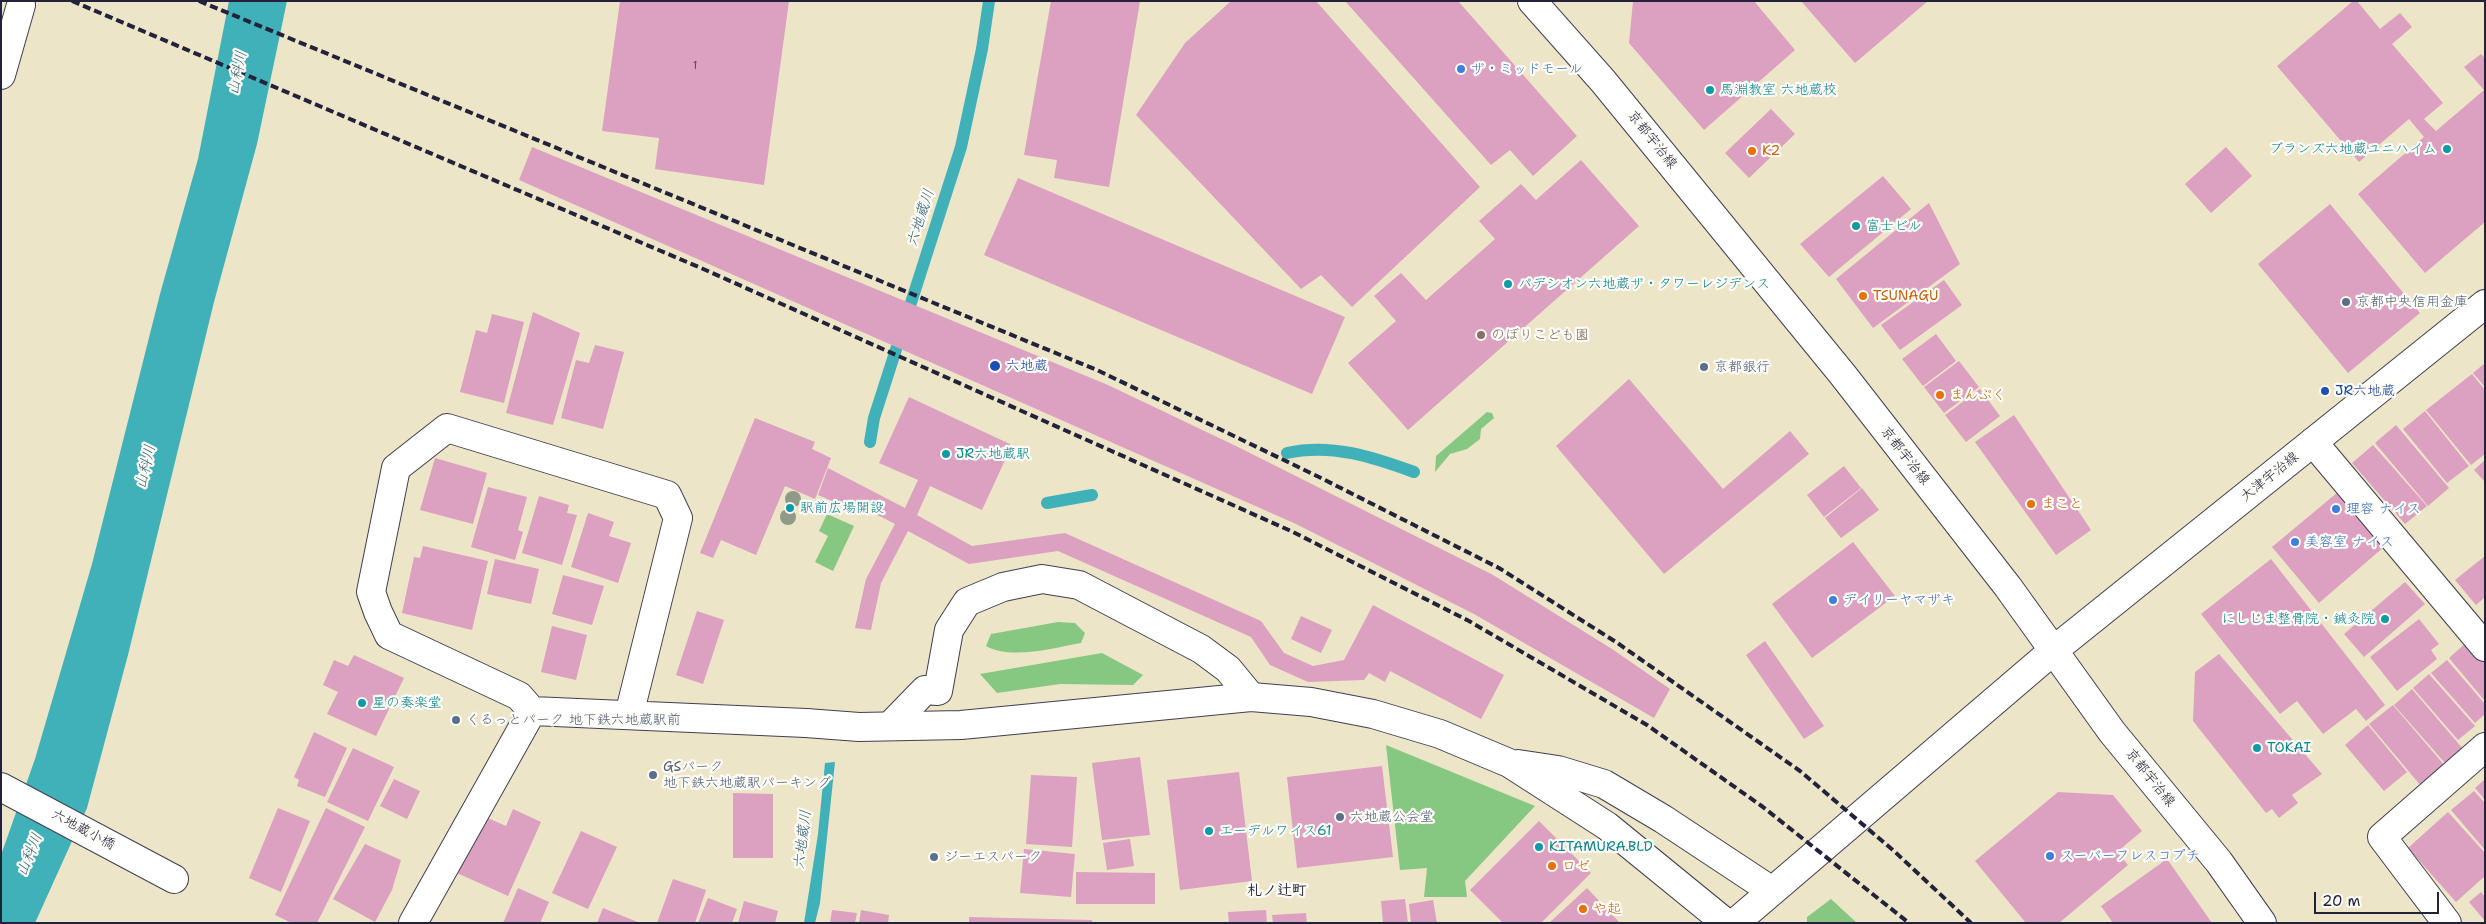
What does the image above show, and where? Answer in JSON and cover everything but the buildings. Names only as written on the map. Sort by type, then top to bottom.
[{"type":"street","name":"京都宇治線","points":[[1532,1],[1603,81],[1842,375],[2054,650],[2112,732],[2219,862],[2262,923]]},
{"type":"street","points":[[1,75],[21,5]]},
{"type":"street","name":"大津宇治線","points":[[1735,923],[2054,650],[2313,442],[2482,312]]},
{"type":"street","points":[[629,715],[678,518],[667,494],[447,428],[396,468],[371,592],[389,634],[519,696],[532,711],[859,727],[961,725],[1251,697],[1311,702],[1373,714],[1440,734],[1509,763],[1607,826],[1726,923]]},
{"type":"street","points":[[2313,442],[2485,647]]},
{"type":"street","points":[[890,726],[924,690],[938,691],[949,630],[967,602],[1003,587],[1042,579],[1079,585],[1202,649],[1228,668],[1251,697]]},
{"type":"street","points":[[413,923],[532,711]]},
{"type":"street","points":[[2447,923],[2382,837],[2485,747]]},
{"type":"street","points":[[1509,763],[1558,770],[1604,784],[1663,819],[1772,891]]},
{"type":"street","name":"六地蔵小橋","points":[[1,787],[169,876]]},
{"type":"green space","points":[[1487,412],[1492,413],[1494,418],[1481,429],[1480,439],[1467,449],[1450,454],[1435,472],[1436,456]]},
{"type":"green space","points":[[827,514],[854,526],[833,571],[815,562],[828,536],[819,531]]},
{"type":"green space","points":[[1058,622],[1075,623],[1085,633],[1081,643],[1019,653],[996,650],[986,646],[991,634]]},
{"type":"green space","points":[[1102,653],[1143,675],[1133,685],[1060,684],[997,693],[980,674]]},
{"type":"green space","points":[[1386,745],[1535,806],[1465,881],[1467,897],[1424,897],[1427,868],[1400,870]]},
{"type":"green space","points":[[1831,899],[1857,923],[1807,923],[1807,917]]},
{"type":"water","name":"山科川","points":[[229,1],[287,1],[257,144],[214,302],[128,655],[87,808],[35,923],[1,923],[1,855],[35,759],[92,564],[160,294],[198,159]]},
{"type":"water","points":[[835,762],[820,903],[815,923],[804,923],[818,834],[825,763]]},
{"type":"waterway","name":"六地蔵川","points":[[870,442],[874,418],[961,147],[982,49],[989,1]]},
{"type":"waterway","points":[[1287,453],[1303,450],[1352,453],[1414,472]]},
{"type":"waterway","points":[[1047,503],[1092,495]]},
{"type":"railway","points":[[72,1],[701,268],[1291,531],[1469,621],[1647,725],[1763,807],[1909,923]]},
{"type":"railway","points":[[199,1],[1097,370],[1319,477],[1499,568],[1616,642],[1800,771],[1894,851],[1971,923]]},
{"type":"place","name":"ザ・ミッドモール","points":[[1461,69]]},
{"type":"place","name":"馬淵教室 六地蔵校","points":[[1710,90]]},
{"type":"place","name":"ブランズ六地蔵ユニハイム","points":[[2447,149]]},
{"type":"place","name":"K2","points":[[1752,151]]},
{"type":"place","name":"富士ビル","points":[[1856,226]]},
{"type":"place","name":"パデシオン六地蔵ザ・タワーレジデンス","points":[[1508,284]]},
{"type":"place","name":"TSUNAGU","points":[[1863,296]]},
{"type":"place","name":"京都中央信用金庫","points":[[2346,302]]},
{"type":"place","name":"のぼりこども園","points":[[1481,335]]},
{"type":"place","name":"六地蔵","points":[[995,366]]},
{"type":"place","name":"京都銀行","points":[[1704,367]]},
{"type":"place","name":"JR六地蔵","points":[[2325,391]]},
{"type":"place","name":"まんぷく","points":[[1940,395]]},
{"type":"place","name":"JR六地蔵駅","points":[[946,454]]},
{"type":"place","name":"まこと","points":[[2031,504]]},
{"type":"place","name":"駅前広場開設","points":[[790,508]]},
{"type":"place","name":"理容 ナイス","points":[[2336,509]]},
{"type":"place","name":"美容室 ナイス","points":[[2295,542]]},
{"type":"place","name":"デイリーヤマザキ","points":[[1833,600]]},
{"type":"place","name":"にしじま整骨院・鍼灸院","points":[[2385,619]]},
{"type":"place","name":"星の奏楽堂","points":[[362,703]]},
{"type":"place","name":"くるっとパーク 地下鉄六地蔵駅前","points":[[456,720]]},
{"type":"place","name":"TOKAI","points":[[2257,748]]},
{"type":"place","name":"GSパーク 地下鉄六地蔵駅パーキング","points":[[653,775]]},
{"type":"place","name":"六地蔵公会堂","points":[[1340,817]]},
{"type":"place","name":"エーデルワイス61","points":[[1209,831]]},
{"type":"place","name":"KITAMURA.BLD","points":[[1539,847]]},
{"type":"place","name":"スーパーフレスコプチ","points":[[2050,856]]},
{"type":"place","name":"ジーエスパーク","points":[[934,857]]},
{"type":"place","name":"ロゼ","points":[[1552,866]]},
{"type":"place","name":"や起","points":[[1583,909]]},
{"type":"district","name":"札ノ辻町","points":[[1277,891]]}]
